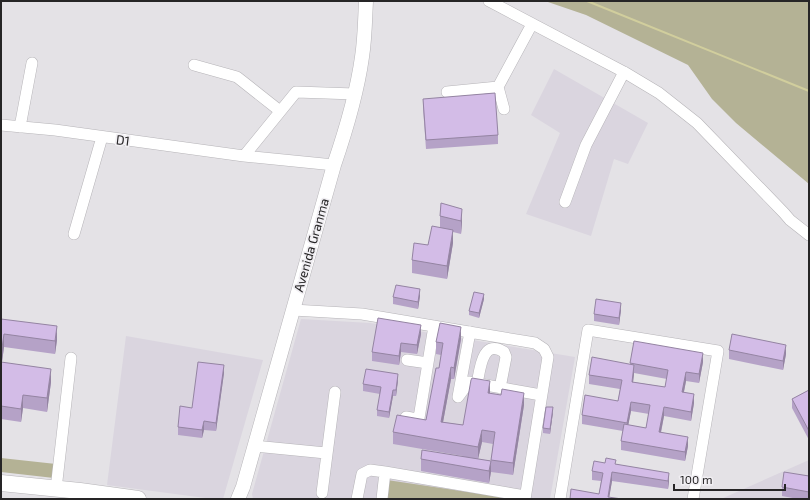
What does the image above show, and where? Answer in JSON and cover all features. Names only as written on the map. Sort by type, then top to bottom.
[{"type":"highway","points":[[1,483],[61,494]]},
{"type":"highway","points":[[1,492],[138,499]]},
{"type":"main road","name":"Avenida Granma","points":[[242,495],[254,446],[355,94],[362,56],[366,1]]},
{"type":"street","points":[[488,1],[624,72],[660,93],[697,124],[790,220],[809,235]]},
{"type":"street","points":[[504,109],[498,87],[532,24]]},
{"type":"street","points":[[20,127],[32,63]]},
{"type":"street","points":[[194,65],[237,77],[280,111]]},
{"type":"street","points":[[565,202],[586,145],[624,72]]},
{"type":"street","points":[[447,92],[498,87]]},
{"type":"street","points":[[244,156],[296,92],[355,94]]},
{"type":"street","name":"D1","points":[[3,128],[20,127],[55,130],[244,156],[334,165]]},
{"type":"street","points":[[74,234],[102,137]]},
{"type":"street","points":[[293,310],[362,314],[535,343],[544,349],[548,357],[525,497],[370,470],[362,474],[357,499]]},
{"type":"street","points":[[406,417],[416,419],[419,418],[434,326]]},
{"type":"street","points":[[560,499],[588,330],[718,351],[693,499]]},
{"type":"street","points":[[470,332],[458,397],[473,383],[487,351],[494,348],[504,352],[506,357],[500,388]]},
{"type":"street","points":[[61,494],[71,358]]},
{"type":"street","points":[[407,360],[428,364]]},
{"type":"street","points":[[473,383],[541,395]]},
{"type":"street","points":[[322,493],[335,392]]},
{"type":"street","points":[[254,446],[326,453]]},
{"type":"street","points":[[382,499],[386,472]]},
{"type":"shaded area","points":[[545,1],[809,1],[809,184],[736,123],[712,99],[688,65],[586,15]]},
{"type":"shaded area","points":[[554,69],[648,123],[628,164],[614,159],[591,236],[526,214],[560,133],[531,115]]},
{"type":"shaded area","points":[[301,319],[370,323],[575,357],[550,499],[253,499],[252,494]]},
{"type":"shaded area","points":[[126,336],[263,360],[223,499],[107,485]]},
{"type":"shaded area","points":[[1,458],[56,464],[54,478],[1,472]]},
{"type":"shaded area","points":[[809,460],[809,499],[721,499]]},
{"type":"shaded area","points":[[387,480],[508,498],[510,499],[384,499]]},
{"type":"building","points":[[495,93],[498,135],[426,140],[423,99]]},
{"type":"building","points":[[441,203],[462,209],[461,221],[440,216]]},
{"type":"building","points":[[432,226],[453,230],[447,266],[412,260],[414,243],[428,245]]},
{"type":"building","points":[[396,285],[420,289],[418,302],[393,297]]},
{"type":"building","points":[[474,292],[484,294],[479,313],[469,311]]},
{"type":"building","points":[[596,299],[621,303],[619,318],[594,314]]},
{"type":"building","points":[[378,318],[421,325],[417,345],[401,343],[399,356],[372,352]]},
{"type":"building","points":[[1,319],[57,326],[55,341],[4,334],[1,355]]},
{"type":"building","points":[[440,323],[461,327],[454,368],[451,367],[441,422],[463,425],[472,378],[490,381],[488,393],[501,395],[502,389],[524,393],[513,463],[491,460],[495,432],[482,430],[478,447],[393,432],[397,415],[426,420],[436,368],[439,368],[443,343],[436,342]]},
{"type":"building","points":[[732,334],[786,345],[783,361],[729,350]]},
{"type":"building","points":[[634,341],[703,353],[699,374],[686,372],[682,392],[694,394],[691,412],[664,407],[659,432],[688,437],[685,452],[621,441],[624,424],[646,428],[650,405],[631,402],[627,423],[582,415],[585,395],[618,401],[622,380],[589,375],[592,357],[634,365],[632,382],[665,387],[668,370],[630,363]]},
{"type":"building","points":[[1,362],[51,369],[47,398],[23,395],[21,409],[1,406]]},
{"type":"building","points":[[198,362],[224,365],[216,423],[204,421],[202,430],[178,427],[180,406],[192,408]]},
{"type":"building","points":[[366,369],[398,374],[396,390],[393,390],[389,412],[377,410],[381,387],[363,384]]},
{"type":"building","points":[[809,390],[809,431],[792,399]]},
{"type":"building","points":[[546,407],[553,407],[550,429],[543,428]]},
{"type":"building","points":[[422,450],[491,461],[489,471],[421,459]]},
{"type":"building","points":[[606,458],[616,460],[615,464],[669,473],[668,481],[612,472],[608,497],[622,499],[570,499],[571,489],[599,494],[603,473],[592,471],[594,461],[605,463]]},
{"type":"building","points":[[784,472],[809,476],[809,492],[782,487]]},
{"type":"waterway","points":[[587,1],[809,91]]}]
